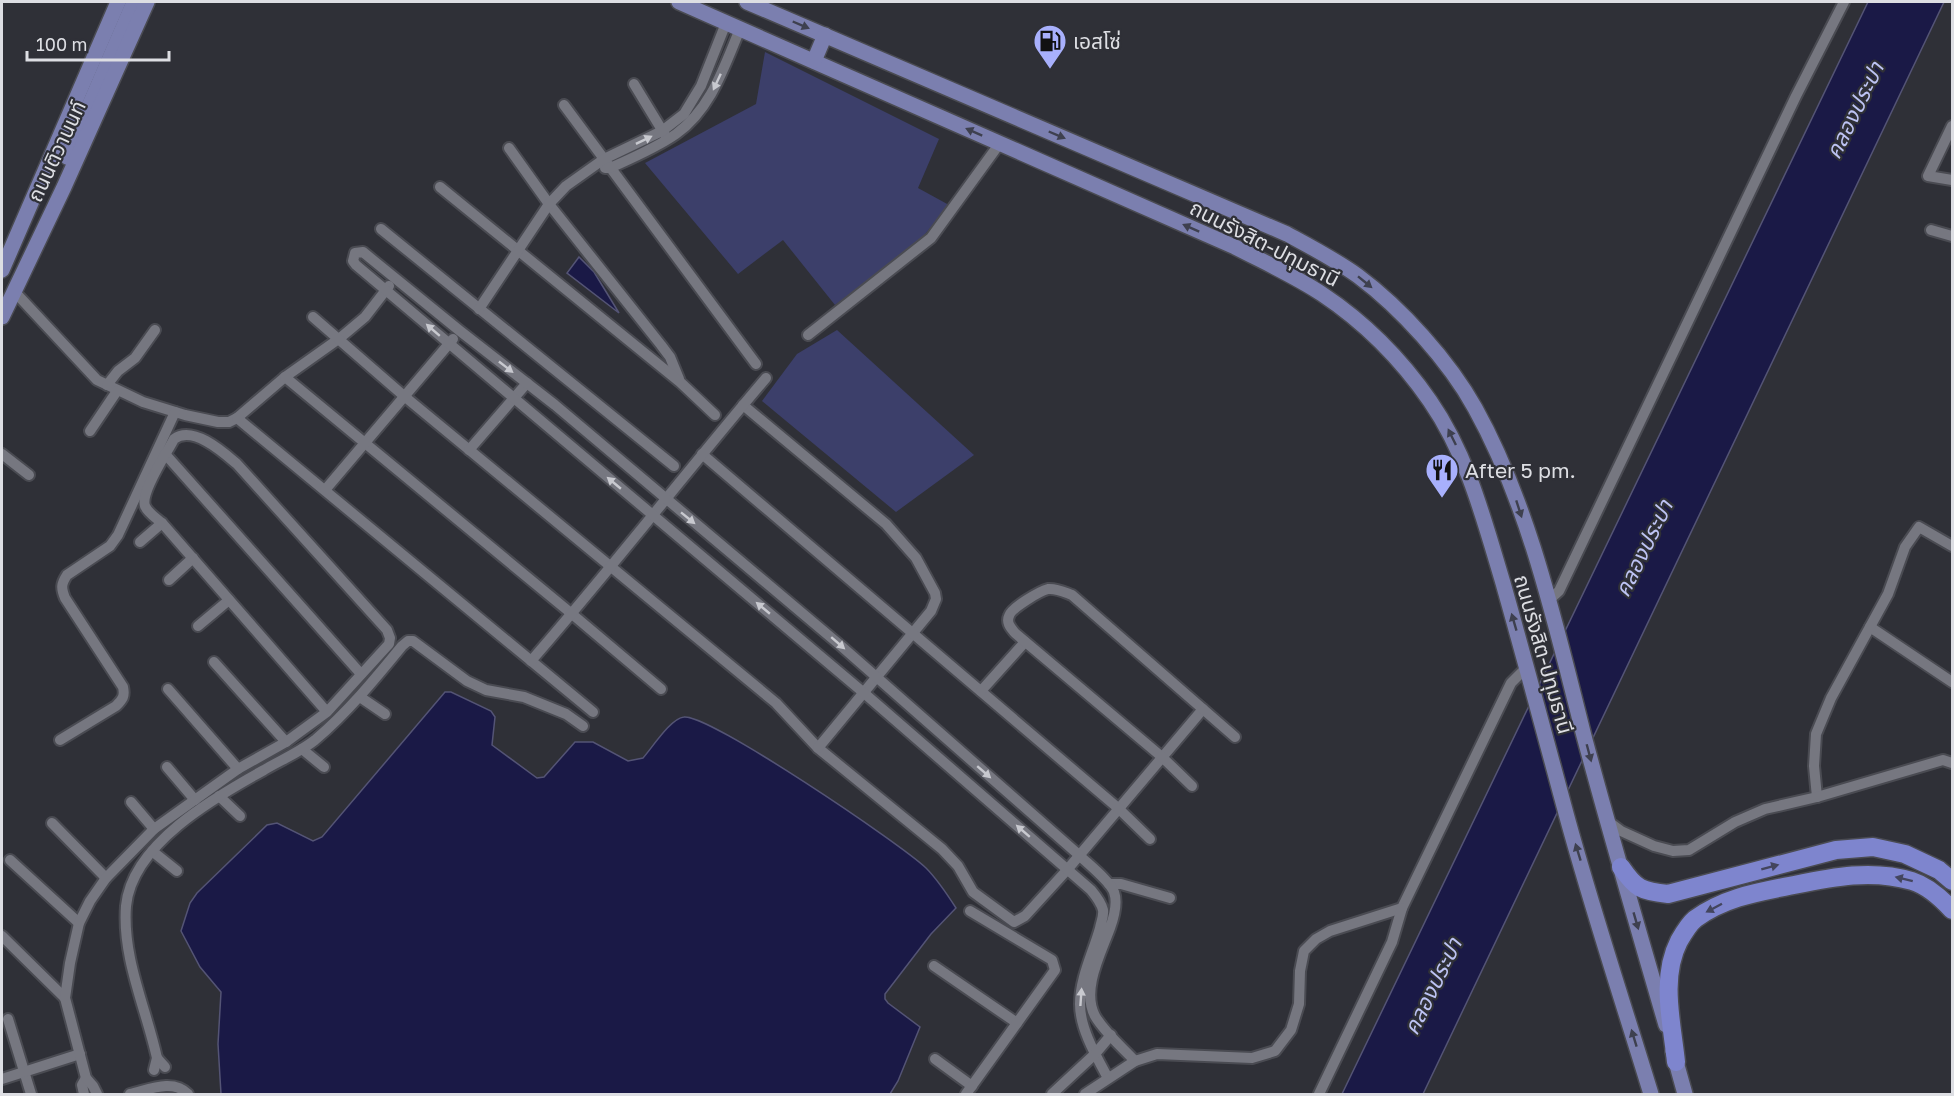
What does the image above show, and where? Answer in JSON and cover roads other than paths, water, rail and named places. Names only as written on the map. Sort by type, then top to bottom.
[{"type":"highway","points":[[1621,867],[1633,884],[1648,892],[1668,894],[1836,850],[1873,848],[1905,854],[1939,870],[1953,881]]},
{"type":"highway","points":[[1676,1062],[1668,986],[1671,959],[1680,939],[1693,920],[1713,907],[1740,895],[1841,876],[1866,875],[1893,876],[1915,882],[1936,894],[1953,910]]},
{"type":"main road","name":"ถนนติวานนท์","points":[[2,267],[118,2]]},
{"type":"main road","points":[[13,290],[79,127],[134,2]]},
{"type":"main road","name":"ถนนติวานนท์","points":[[2,317],[64,188],[147,2]]},
{"type":"main road","name":"ถนนรังสิต-ปทุมธานี","points":[[678,2],[1235,248],[1294,278],[1338,305],[1392,353],[1448,428],[1465,462],[1478,498],[1529,672],[1565,809],[1651,1095]]},
{"type":"main road","name":"ถนนรังสิต-ปทุมธานี","points":[[747,2],[1243,214],[1306,244],[1359,277],[1408,321],[1454,377],[1474,407],[1512,486],[1549,600],[1603,804],[1685,1095]]},
{"type":"main road","points":[[814,61],[825,35]]},
{"type":"street","points":[[1549,600],[1559,591],[1796,96],[1844,2]]},
{"type":"street","points":[[479,309],[549,204],[566,186],[593,168],[607,164],[692,121],[705,104],[722,72],[733,26]]},
{"type":"street","points":[[634,84],[665,135]]},
{"type":"street","points":[[564,105],[756,364]]},
{"type":"street","points":[[1953,126],[1928,176],[1953,180]]},
{"type":"street","points":[[808,335],[931,238],[1000,143]]},
{"type":"street","points":[[509,148],[549,204],[670,357],[680,382]]},
{"type":"street","points":[[440,187],[680,382],[715,416]]},
{"type":"street","points":[[381,229],[674,466]]},
{"type":"street","points":[[1931,230],[1953,236]]},
{"type":"street","points":[[1108,1078],[1084,1026],[1080,1006],[1082,983],[1095,948],[1104,912],[1099,899],[1091,890],[864,693],[356,265],[352,261],[355,253],[363,252],[596,439],[877,678],[1109,884],[1115,901],[1113,920],[1092,980],[1091,1003],[1095,1015],[1135,1061]]},
{"type":"street","points":[[13,290],[87,371],[112,388],[175,412],[218,422],[229,422],[340,338],[364,317],[394,278]]},
{"type":"street","points":[[314,317],[404,396],[776,704],[818,747],[942,849],[958,866],[973,892],[1014,922],[1025,916],[1067,870],[1203,709]]},
{"type":"street","points":[[90,431],[118,371],[135,358],[155,330]]},
{"type":"street","points":[[325,490],[460,331]]},
{"type":"street","points":[[285,378],[661,689]]},
{"type":"street","points":[[531,660],[572,614],[766,378]]},
{"type":"street","points":[[469,450],[527,383]]},
{"type":"street","points":[[743,405],[886,524],[916,558],[935,593],[936,599],[931,611],[914,634],[818,747]]},
{"type":"street","points":[[60,740],[116,705],[123,700],[125,694],[123,687],[65,598],[61,589],[62,582],[67,575],[110,546],[118,535],[175,412]]},
{"type":"street","points":[[237,418],[593,712]]},
{"type":"street","points":[[97,1095],[86,1078],[65,998],[79,923],[90,901],[106,878],[154,829],[238,769],[285,742],[327,712],[388,644],[390,638],[387,630],[237,464],[224,452],[198,438],[179,435],[174,439],[149,486],[144,502],[146,509],[162,523],[327,712]]},
{"type":"street","points":[[582,456],[596,439]]},
{"type":"street","points":[[2,454],[29,474]]},
{"type":"street","points":[[702,454],[1118,808],[1150,839]]},
{"type":"street","points":[[166,455],[361,674]]},
{"type":"street","points":[[140,542],[162,523]]},
{"type":"street","points":[[1817,797],[1814,766],[1816,734],[1831,698],[1888,594],[1905,547],[1919,527],[1953,546]]},
{"type":"street","points":[[169,580],[193,558]]},
{"type":"street","points":[[725,576],[739,560]]},
{"type":"street","points":[[1192,786],[1162,757],[1015,633],[1008,623],[1008,616],[1012,611],[1050,589],[1072,596],[1235,737]]},
{"type":"street","points":[[198,626],[229,600]]},
{"type":"street","points":[[1870,627],[1953,682]]},
{"type":"street","points":[[156,1078],[157,1058],[128,952],[126,908],[129,889],[136,874],[152,851],[173,830],[219,796],[315,740],[360,697],[408,641],[413,641],[467,681],[486,690],[524,697],[566,714],[583,726]]},
{"type":"street","points":[[981,691],[1025,642]]},
{"type":"street","points":[[214,662],[285,742]]},
{"type":"street","points":[[1319,1095],[1392,942],[1402,908],[1511,683],[1529,672]]},
{"type":"street","points":[[168,688],[238,769]]},
{"type":"street","points":[[360,697],[385,714]]},
{"type":"street","points":[[302,749],[324,767]]},
{"type":"street","points":[[1609,822],[1621,831],[1654,846],[1673,851],[1689,850],[1735,822],[1765,810],[1943,760],[1953,763]]},
{"type":"street","points":[[167,766],[195,800]]},
{"type":"street","points":[[219,796],[240,816]]},
{"type":"street","points":[[131,802],[154,829]]},
{"type":"street","points":[[52,824],[106,878]]},
{"type":"street","points":[[152,851],[177,871]]},
{"type":"street","points":[[10,860],[79,923]]},
{"type":"street","points":[[1109,884],[1121,884],[1170,898]]},
{"type":"street","points":[[1085,1095],[1135,1061],[1157,1054],[1252,1058],[1275,1051],[1292,1030],[1299,1004],[1299,971],[1304,951],[1316,939],[1330,931],[1402,908]]},
{"type":"street","points":[[935,1059],[969,1090],[1052,975],[1054,965],[1052,960],[970,911]]},
{"type":"street","points":[[2,936],[65,998]]},
{"type":"street","points":[[934,966],[1017,1023]]},
{"type":"street","points":[[8,1019],[31,1095]]},
{"type":"street","points":[[1052,1095],[1095,1054],[1111,1035]]},
{"type":"street","points":[[2,1079],[80,1054]]},
{"type":"street","points":[[157,1058],[167,1070],[172,1085]]},
{"type":"street","points":[[84,1095],[82,1084],[86,1078]]},
{"type":"street","points":[[156,1078],[183,1089],[188,1095]]},
{"type":"street","points":[[130,1095],[156,1078]]},
{"type":"water","name":"คลองประปา","points":[[1868,2],[1944,2],[1423,1094],[1342,1094]]},
{"type":"water","points":[[579,257],[594,272],[619,313],[567,273]]},
{"type":"water","points":[[445,692],[451,692],[491,711],[495,717],[492,745],[537,778],[544,777],[575,742],[593,742],[628,761],[643,758],[673,722],[684,717],[701,722],[729,736],[805,782],[926,868],[956,908],[931,934],[885,994],[888,1003],[920,1027],[898,1081],[890,1094],[221,1094],[218,1044],[221,992],[200,967],[181,931],[190,903],[197,893],[267,825],[277,823],[313,841],[322,837]]},
{"type":"place","name":"เอสโซ่","points":[[1050,70]]},
{"type":"place","name":"After 5 pm.","points":[[1442,499]]}]
